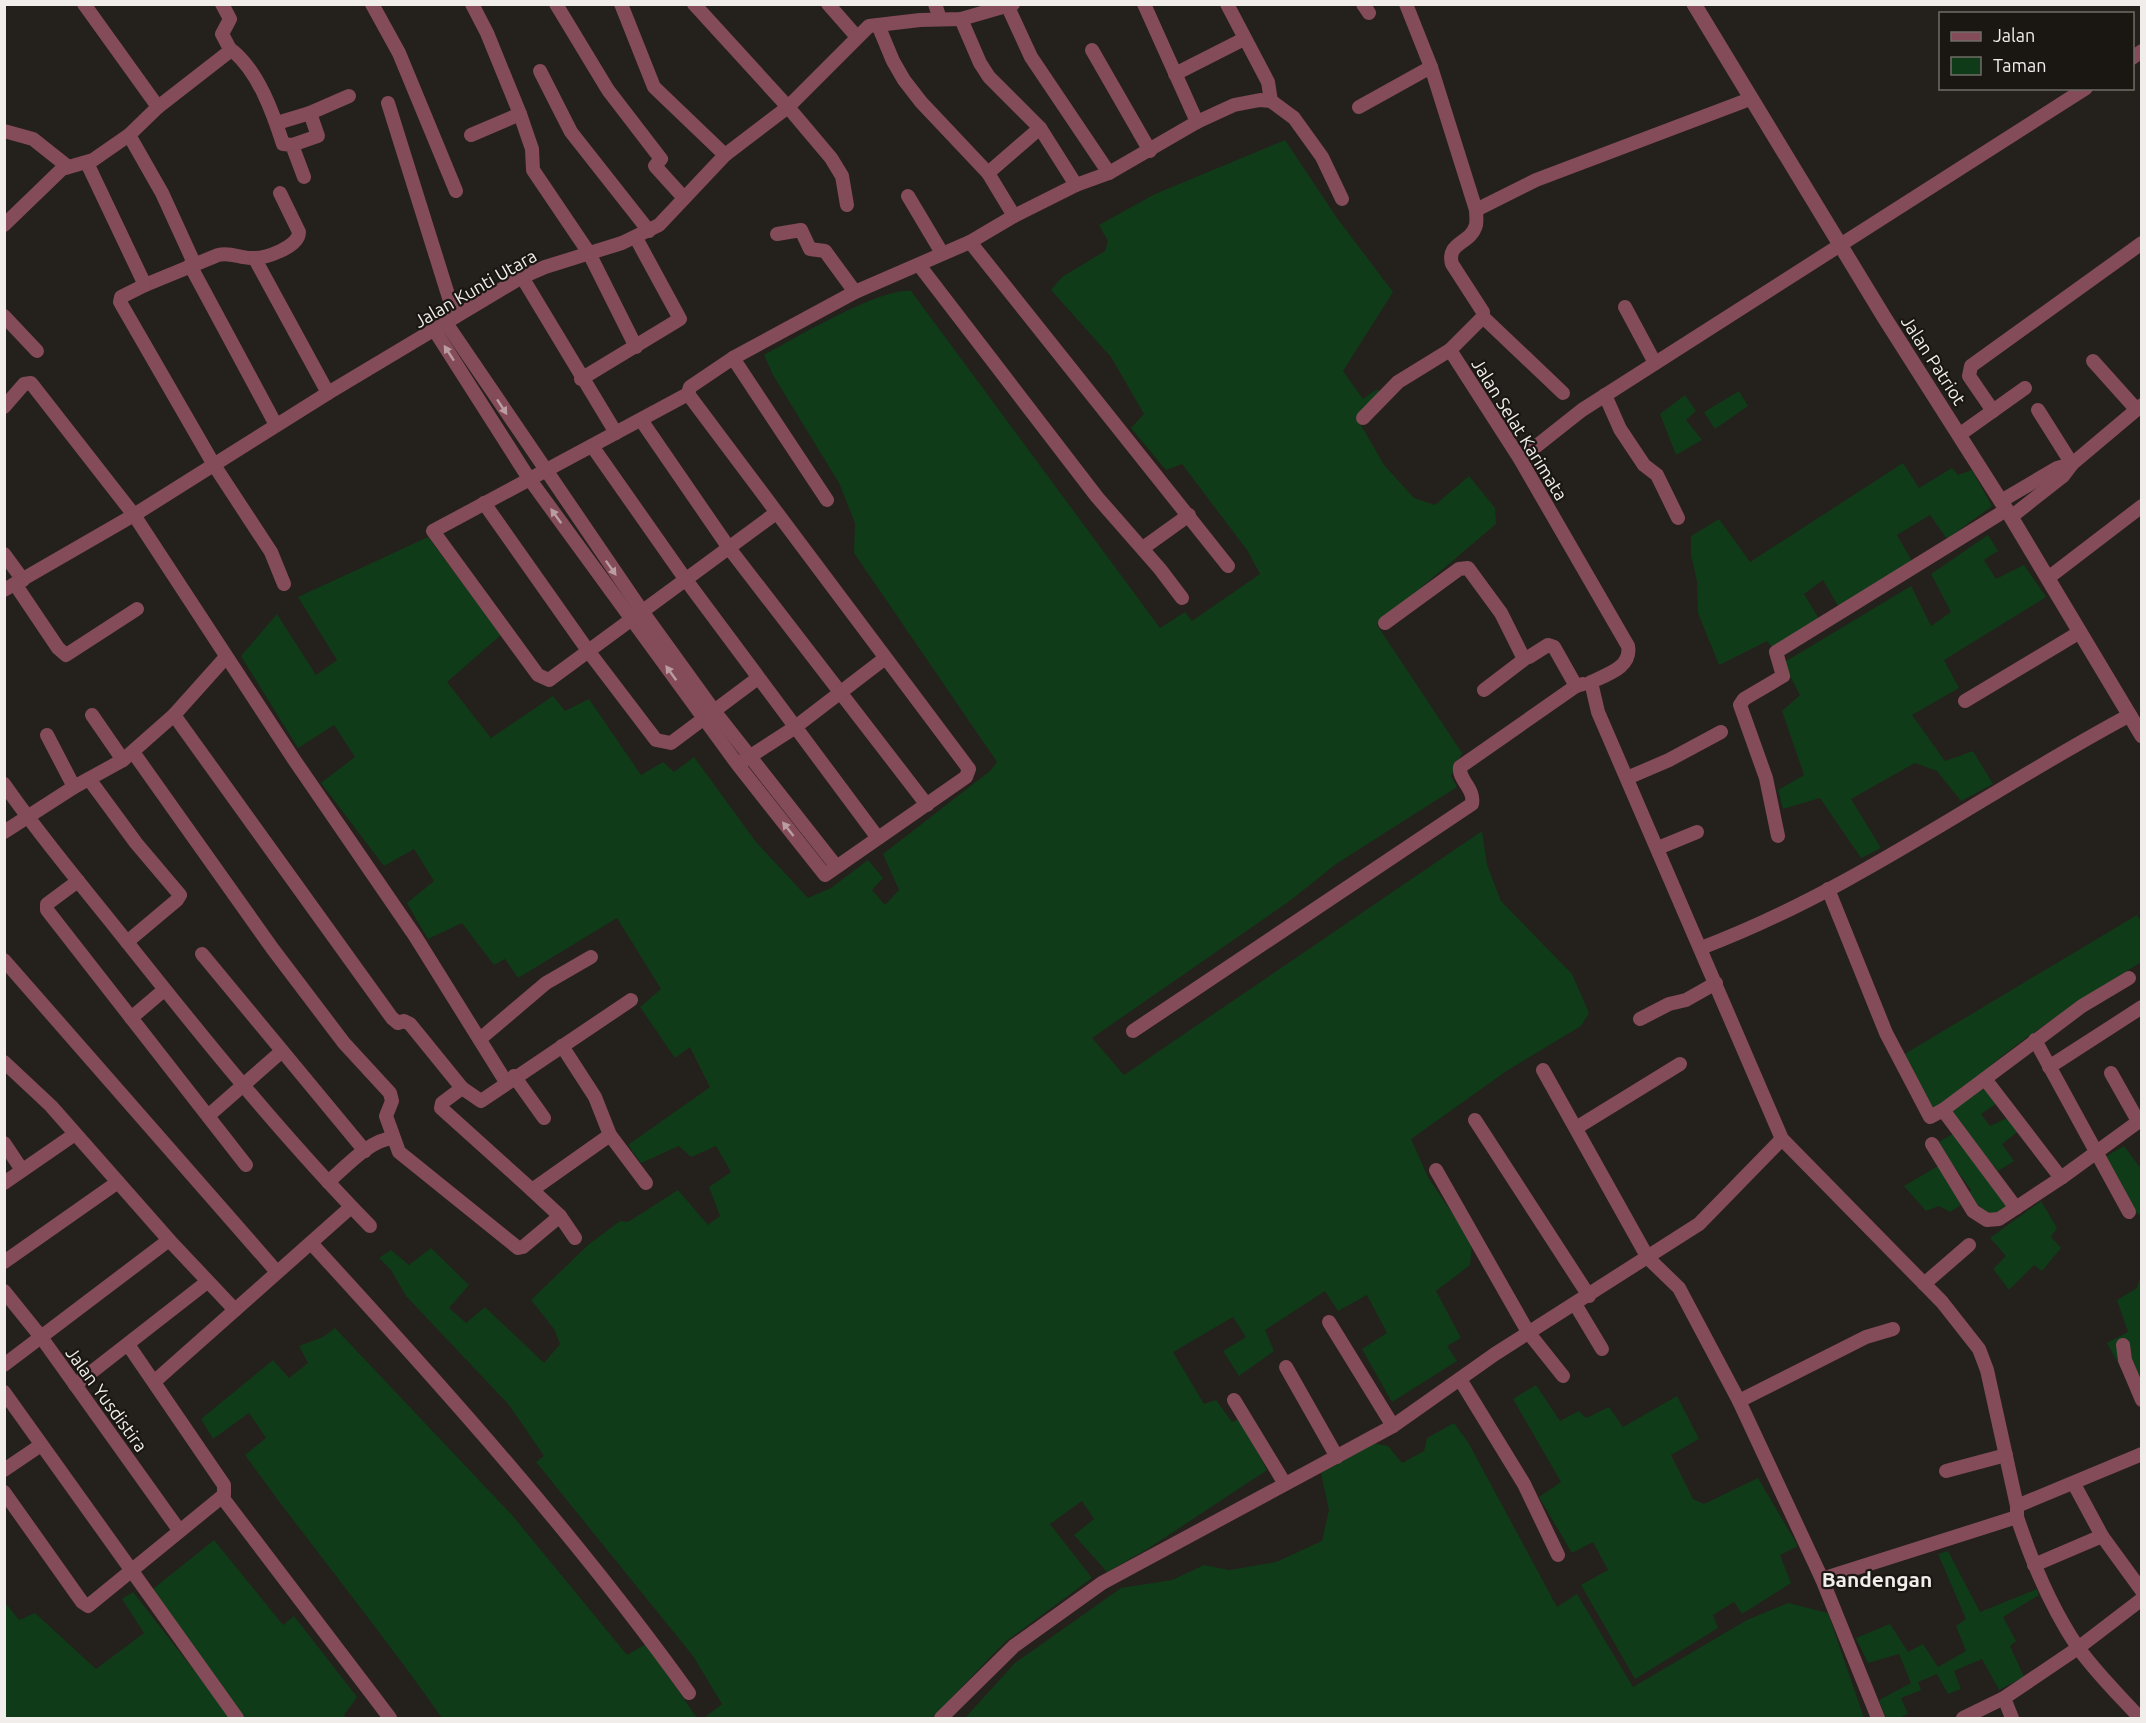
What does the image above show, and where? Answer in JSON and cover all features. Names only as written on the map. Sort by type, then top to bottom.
[{"type":"street","points":[[84,4],[158,107]]},
{"type":"street","points":[[222,4],[230,20],[222,34],[231,51],[244,63],[277,123],[284,145],[292,145],[318,136],[310,113]]},
{"type":"street","points":[[372,4],[399,53],[456,191]]},
{"type":"street","points":[[472,4],[487,33],[520,114],[532,149],[533,170],[589,252],[636,347]]},
{"type":"street","points":[[556,4],[608,90],[661,159],[655,166],[684,198]]},
{"type":"street","points":[[621,4],[654,87],[725,154]]},
{"type":"street","points":[[694,4],[788,106],[837,167],[842,176],[847,205]]},
{"type":"street","points":[[828,4],[856,37]]},
{"type":"street","points":[[935,4],[940,19]]},
{"type":"street","points":[[1144,4],[1197,122]]},
{"type":"street","points":[[1227,4],[1268,82],[1271,101]]},
{"type":"street","points":[[1406,4],[1431,67],[1476,210],[1473,231],[1453,248],[1450,256],[1452,264],[1483,312],[1483,317],[1563,393]]},
{"type":"street","name":"Jalan Patriot","points":[[1694,4],[1839,244],[1962,433],[2007,509],[2052,575],[2080,632],[2142,736]]},
{"type":"street","points":[[1011,6],[1031,57],[1109,173]]},
{"type":"street","name":"Jalan Kunti Utara","points":[[14,585],[134,515],[328,393],[522,278],[545,267],[636,238],[649,231],[664,220],[725,154],[788,106],[869,26],[962,19],[1011,6]]},
{"type":"street","points":[[962,19],[980,63],[989,77],[1040,128],[1076,185]]},
{"type":"street","points":[[878,25],[893,61],[904,80],[921,102],[988,173],[1014,216]]},
{"type":"street","points":[[1175,74],[1245,39]]},
{"type":"street","points":[[1092,50],[1150,151]]},
{"type":"street","points":[[4,225],[62,169],[87,163],[129,135],[158,107],[231,51]]},
{"type":"street","points":[[1359,107],[1431,67]]},
{"type":"street","points":[[540,71],[571,132],[649,231]]},
{"type":"street","points":[[1520,459],[1582,410],[2083,90]]},
{"type":"street","points":[[277,123],[310,113],[349,96]]},
{"type":"street","points":[[1476,210],[1536,180],[1750,99]]},
{"type":"street","points":[[776,513],[553,678],[540,678],[433,531],[528,477],[616,434],[688,394],[690,387],[733,358],[855,292],[970,242],[1014,216],[1076,185],[1109,173],[1197,122],[1234,105],[1260,100],[1271,101],[1294,118],[1322,157],[1342,199]]},
{"type":"street","points":[[388,103],[445,324],[528,477],[637,615],[709,715],[738,765],[825,875],[966,777],[969,770],[688,394]]},
{"type":"street","points":[[471,135],[520,114]]},
{"type":"street","points":[[988,173],[1040,128]]},
{"type":"street","points":[[4,130],[33,139],[68,166]]},
{"type":"street","points":[[129,135],[162,193],[192,264],[276,426]]},
{"type":"street","points":[[292,145],[304,177]]},
{"type":"street","points":[[87,163],[144,285]]},
{"type":"street","points":[[280,193],[297,227],[298,239],[294,244],[255,259],[228,253],[192,264],[121,297],[120,302],[214,465],[271,552],[284,584]]},
{"type":"street","points":[[908,196],[942,253]]},
{"type":"street","points":[[777,234],[801,230],[810,249],[825,251],[855,292]]},
{"type":"street","points":[[581,379],[680,319],[636,238]]},
{"type":"street","points":[[970,242],[1228,566]]},
{"type":"street","points":[[1993,411],[1969,376],[1971,366],[2142,243]]},
{"type":"street","points":[[255,259],[328,393]]},
{"type":"street","points":[[919,265],[1097,497],[1143,548],[1182,598]]},
{"type":"street","points":[[522,278],[616,434]]},
{"type":"street","points":[[1624,307],[1655,363]]},
{"type":"street","points":[[4,316],[37,351]]},
{"type":"street","name":"Jalan Selat Karimata","points":[[1483,317],[1450,350],[1520,459],[1628,646],[1630,656],[1627,662],[1591,682]]},
{"type":"street","points":[[445,324],[637,615]]},
{"type":"street","points":[[1363,418],[1398,382],[1450,350]]},
{"type":"street","points":[[733,358],[828,500]]},
{"type":"street","points":[[1778,836],[1766,778],[1740,709],[1741,702],[1783,676],[1775,654],[1780,648],[2063,476],[2072,464],[2139,407],[2093,362]]},
{"type":"street","points":[[4,407],[24,384],[31,383],[134,515],[226,657],[368,866],[480,1039],[510,1079],[544,1118]]},
{"type":"street","points":[[1962,433],[2025,388]]},
{"type":"street","points":[[1605,395],[1620,429],[1644,465],[1657,475],[1678,518]]},
{"type":"street","points":[[2038,410],[2072,464]]},
{"type":"street","points":[[641,420],[729,548],[927,805]]},
{"type":"street","points":[[592,446],[686,580],[878,838]]},
{"type":"street","points":[[484,503],[589,652],[658,741],[671,743],[758,678]]},
{"type":"street","points":[[2052,575],[2142,506]]},
{"type":"street","points":[[1143,548],[1189,515]]},
{"type":"street","points":[[4,554],[14,585],[58,648],[66,655],[137,609]]},
{"type":"street","points":[[1385,623],[1459,569],[1468,568],[1501,613],[1517,650],[1526,658]]},
{"type":"street","points":[[1965,701],[2080,632]]},
{"type":"street","points":[[1484,690],[1526,658],[1548,645],[1554,647],[1576,686]]},
{"type":"street","points":[[4,832],[128,756],[174,715],[226,657]]},
{"type":"street","points":[[738,765],[794,728],[885,659]]},
{"type":"street","points":[[1133,1031],[1472,804],[1472,794],[1459,772],[1460,767],[1576,686],[1591,682],[1598,712],[1782,1139],[1942,1302],[1979,1349],[1988,1370],[2017,1512],[2034,1565],[2078,1648],[2140,1719]]},
{"type":"street","points":[[92,714],[128,756],[345,1043],[390,1093],[392,1101],[386,1114],[399,1152],[518,1248],[523,1247],[560,1216]]},
{"type":"street","points":[[174,715],[392,1018],[398,1023],[410,1024],[462,1088],[481,1101],[510,1079],[631,999]]},
{"type":"street","points":[[709,715],[750,756],[836,866]]},
{"type":"street","points":[[1701,948],[1776,916],[1828,889],[2057,754],[2130,715]]},
{"type":"street","points":[[1627,778],[1669,760],[1720,732]]},
{"type":"street","points":[[47,735],[74,787]]},
{"type":"street","points":[[89,779],[136,843],[180,895],[127,942]]},
{"type":"street","points":[[4,784],[28,818],[164,990],[328,1182],[370,1226]]},
{"type":"street","points":[[1658,848],[1696,832]]},
{"type":"street","points":[[78,881],[45,908],[246,1165]]},
{"type":"street","points":[[1828,889],[1891,1043],[1931,1117],[2082,1006],[2129,978]]},
{"type":"street","points":[[202,954],[365,1151]]},
{"type":"street","points":[[480,1039],[546,983],[591,957]]},
{"type":"street","points":[[4,960],[277,1272]]},
{"type":"street","points":[[1640,1019],[1669,1004],[1686,1000],[1716,983]]},
{"type":"street","points":[[131,1018],[164,990]]},
{"type":"street","points":[[2049,1067],[2142,1007]]},
{"type":"street","points":[[2035,1040],[2129,1212]]},
{"type":"street","points":[[562,1046],[596,1097],[610,1135],[646,1183]]},
{"type":"street","points":[[208,1116],[282,1051]]},
{"type":"street","points":[[4,1062],[36,1091],[207,1282],[235,1310]]},
{"type":"street","points":[[1576,1128],[1680,1064]]},
{"type":"street","points":[[1543,1070],[1648,1258],[1679,1288],[1739,1401],[1822,1579],[1878,1719]]},
{"type":"street","points":[[1932,1144],[1976,1215],[1987,1220],[1999,1219],[2061,1178],[2140,1120],[2111,1073]]},
{"type":"street","points":[[1984,1079],[2061,1178]]},
{"type":"street","points":[[462,1088],[442,1103],[441,1108],[560,1216],[575,1238]]},
{"type":"street","points":[[1943,1110],[2016,1208]]},
{"type":"street","points":[[1475,1119],[1589,1296]]},
{"type":"street","points":[[4,1183],[75,1134]]},
{"type":"street","points":[[532,1190],[610,1135]]},
{"type":"street","points":[[328,1182],[365,1151],[383,1140],[393,1138]]},
{"type":"street","points":[[941,1719],[1014,1646],[1102,1583],[1393,1426],[1461,1381],[1528,1332],[1589,1296],[1699,1224],[1782,1139]]},
{"type":"street","points":[[4,1143],[22,1170]]},
{"type":"street","points":[[1436,1170],[1528,1332],[1563,1376]]},
{"type":"street","points":[[4,1262],[118,1182]]},
{"type":"street","points":[[155,1381],[351,1207]]},
{"type":"street","points":[[4,1365],[169,1240]]},
{"type":"street","points":[[311,1243],[528,1488],[618,1598],[689,1693]]},
{"type":"street","points":[[1924,1284],[1969,1245]]},
{"type":"street","points":[[75,1386],[129,1346],[207,1282]]},
{"type":"street","name":"Jalan Yusdistira","points":[[4,1291],[41,1337],[179,1530]]},
{"type":"street","points":[[1575,1304],[1602,1349]]},
{"type":"street","points":[[1329,1322],[1393,1426]]},
{"type":"street","points":[[1739,1401],[1866,1337],[1893,1329]]},
{"type":"street","points":[[2123,1345],[2125,1360],[2142,1400]]},
{"type":"street","points":[[4,1492],[85,1605],[91,1605],[179,1530],[222,1497],[225,1492],[224,1485],[129,1346]]},
{"type":"street","points":[[1286,1367],[1337,1457]]},
{"type":"street","points":[[1461,1381],[1524,1484],[1558,1555]]},
{"type":"street","points":[[4,1392],[237,1719]]},
{"type":"street","points":[[1234,1400],[1286,1484]]},
{"type":"street","points":[[4,1470],[41,1445]]},
{"type":"street","points":[[1822,1579],[2017,1512],[2142,1454]]},
{"type":"street","points":[[1946,1471],[2006,1455]]},
{"type":"street","points":[[2074,1484],[2102,1536],[2142,1590]]},
{"type":"street","points":[[222,1497],[390,1719]]},
{"type":"street","points":[[2034,1565],[2102,1536]]},
{"type":"street","points":[[1963,1719],[2004,1698],[2078,1648],[2142,1599]]},
{"type":"street","points":[[2004,1698],[2012,1719]]},
{"type":"green space","points":[[1285,140],[1337,218],[1393,292],[1343,371],[1363,399],[1377,389],[1381,394],[1357,418],[1384,465],[1414,498],[1435,505],[1469,476],[1495,508],[1496,524],[1377,625],[1462,753],[1451,776],[1457,787],[1336,864],[1291,900],[1092,1038],[1124,1075],[1482,831],[1487,865],[1501,901],[1572,974],[1589,1013],[1581,1026],[1508,1070],[1411,1139],[1428,1177],[1472,1243],[1470,1265],[1436,1291],[1461,1338],[1447,1346],[1457,1361],[1392,1402],[1362,1349],[1387,1333],[1367,1295],[1338,1311],[1325,1291],[1265,1330],[1274,1351],[1239,1376],[1223,1351],[1246,1337],[1233,1317],[1173,1352],[1204,1404],[1216,1400],[1232,1422],[1239,1419],[1267,1470],[1149,1548],[1107,1572],[1074,1535],[1094,1519],[1082,1501],[1050,1524],[1092,1578],[1005,1642],[932,1718],[704,1718],[722,1704],[693,1656],[536,1462],[544,1456],[509,1405],[406,1296],[391,1270],[379,1258],[391,1250],[409,1265],[431,1248],[469,1285],[449,1308],[466,1323],[485,1307],[544,1363],[560,1344],[554,1329],[531,1300],[588,1245],[620,1221],[628,1222],[678,1190],[708,1225],[720,1216],[709,1187],[731,1172],[716,1146],[691,1157],[679,1146],[641,1163],[628,1145],[710,1087],[690,1047],[675,1058],[640,1007],[661,989],[617,918],[518,978],[505,959],[494,965],[462,923],[428,939],[407,903],[434,881],[414,849],[384,866],[321,783],[355,757],[334,725],[298,748],[241,656],[277,614],[316,675],[337,660],[298,597],[428,537],[501,635],[447,682],[491,738],[553,696],[565,711],[589,699],[641,775],[663,762],[674,772],[694,757],[756,842],[808,898],[831,888],[868,860],[883,878],[872,890],[885,905],[899,890],[883,854],[990,771],[997,762],[854,553],[855,523],[839,483],[773,375],[764,355],[859,305],[897,292],[911,291],[1160,628],[1185,612],[1192,621],[1260,574],[1247,550],[1182,464],[1166,470],[1131,428],[1144,414],[1111,357],[1051,290],[1062,277],[1105,251],[1108,241],[1099,225],[1155,194]]},
{"type":"green space","points":[[1739,391],[1748,406],[1715,429],[1704,412]]},
{"type":"green space","points":[[1685,395],[1696,411],[1686,420],[1702,440],[1676,455],[1660,414]]},
{"type":"green space","points":[[1903,463],[1919,488],[1952,468],[1958,475],[1972,470],[1992,506],[1947,539],[1930,515],[1897,535],[1917,570],[1844,616],[1823,580],[1804,594],[1825,629],[1779,655],[1767,641],[1719,665],[1698,613],[1697,581],[1691,555],[1691,536],[1719,519],[1750,562]]},
{"type":"green space","points":[[1988,535],[1998,551],[1984,560],[1996,579],[2024,565],[2046,597],[1944,660],[1959,688],[1912,715],[1945,761],[1973,751],[1993,784],[1961,801],[1937,771],[1915,763],[1851,799],[1881,848],[1861,858],[1820,798],[1783,809],[1778,790],[1804,775],[1782,711],[1800,695],[1783,663],[1911,586],[1931,626],[1951,612],[1931,574]]},
{"type":"green space","points":[[2137,915],[2141,922],[2141,962],[2042,1027],[1933,1110],[1903,1055]]},
{"type":"green space","points":[[1987,1086],[1999,1102],[1981,1114],[1990,1126],[2011,1116],[2020,1130],[2002,1144],[2014,1161],[1998,1171],[1966,1132],[2012,1206],[1988,1218],[1968,1195],[1971,1190],[1937,1143],[1958,1131],[1950,1111]]},
{"type":"green space","points":[[2124,1146],[2141,1169],[2141,1212],[2138,1215],[2103,1158]]},
{"type":"green space","points":[[1938,1166],[1956,1192],[1961,1205],[1950,1212],[1939,1206],[1926,1211],[1904,1186]]},
{"type":"green space","points":[[2041,1201],[2057,1228],[2051,1237],[2061,1248],[2042,1271],[2034,1265],[2009,1290],[1993,1269],[2006,1256],[1990,1238]]},
{"type":"green space","points":[[2141,1275],[2141,1381],[2131,1387],[2107,1343],[2128,1332],[2117,1300],[2137,1288]]},
{"type":"green space","points":[[335,1328],[512,1515],[627,1655],[646,1644],[697,1718],[442,1718],[245,1455],[266,1438],[249,1413],[213,1439],[201,1419],[273,1360],[289,1378],[308,1363],[299,1346],[323,1337]]},
{"type":"green space","points":[[1536,1385],[1560,1421],[1579,1411],[1586,1418],[1609,1407],[1623,1427],[1677,1396],[1699,1439],[1671,1455],[1693,1499],[1704,1504],[1758,1478],[1798,1546],[1780,1555],[1791,1583],[1742,1614],[1734,1602],[1713,1615],[1718,1628],[1635,1679],[1581,1585],[1608,1570],[1593,1542],[1572,1553],[1539,1497],[1561,1482],[1513,1399]]},
{"type":"green space","points":[[1454,1423],[1468,1442],[1557,1607],[1577,1594],[1633,1687],[1747,1620],[1788,1603],[1828,1613],[1864,1718],[965,1718],[1015,1663],[1121,1588],[1172,1580],[1204,1565],[1229,1570],[1276,1562],[1322,1541],[1329,1510],[1321,1473],[1373,1443],[1388,1446],[1402,1463],[1424,1451],[1427,1438]]},
{"type":"green space","points":[[214,1540],[283,1625],[294,1616],[357,1697],[344,1715],[346,1718],[245,1718],[148,1593]]},
{"type":"green space","points":[[1948,1551],[1980,1612],[2037,1589],[2039,1595],[2003,1617],[2016,1641],[2010,1646],[2024,1677],[1999,1690],[1982,1659],[1954,1671],[1961,1689],[1948,1694],[1937,1674],[1918,1682],[1921,1690],[1901,1698],[1908,1714],[1899,1718],[1886,1718],[1879,1700],[1911,1683],[1899,1654],[1868,1663],[1856,1638],[1890,1624],[1908,1652],[1923,1644],[1938,1667],[1966,1651],[1956,1626],[1966,1619],[1938,1554]]},
{"type":"green space","points":[[133,1592],[231,1718],[5,1718],[4,1601],[19,1620],[35,1613],[96,1669],[144,1633],[122,1599]]},
{"type":"district","name":"Bandengan","points":[[1877,1579]]}]
